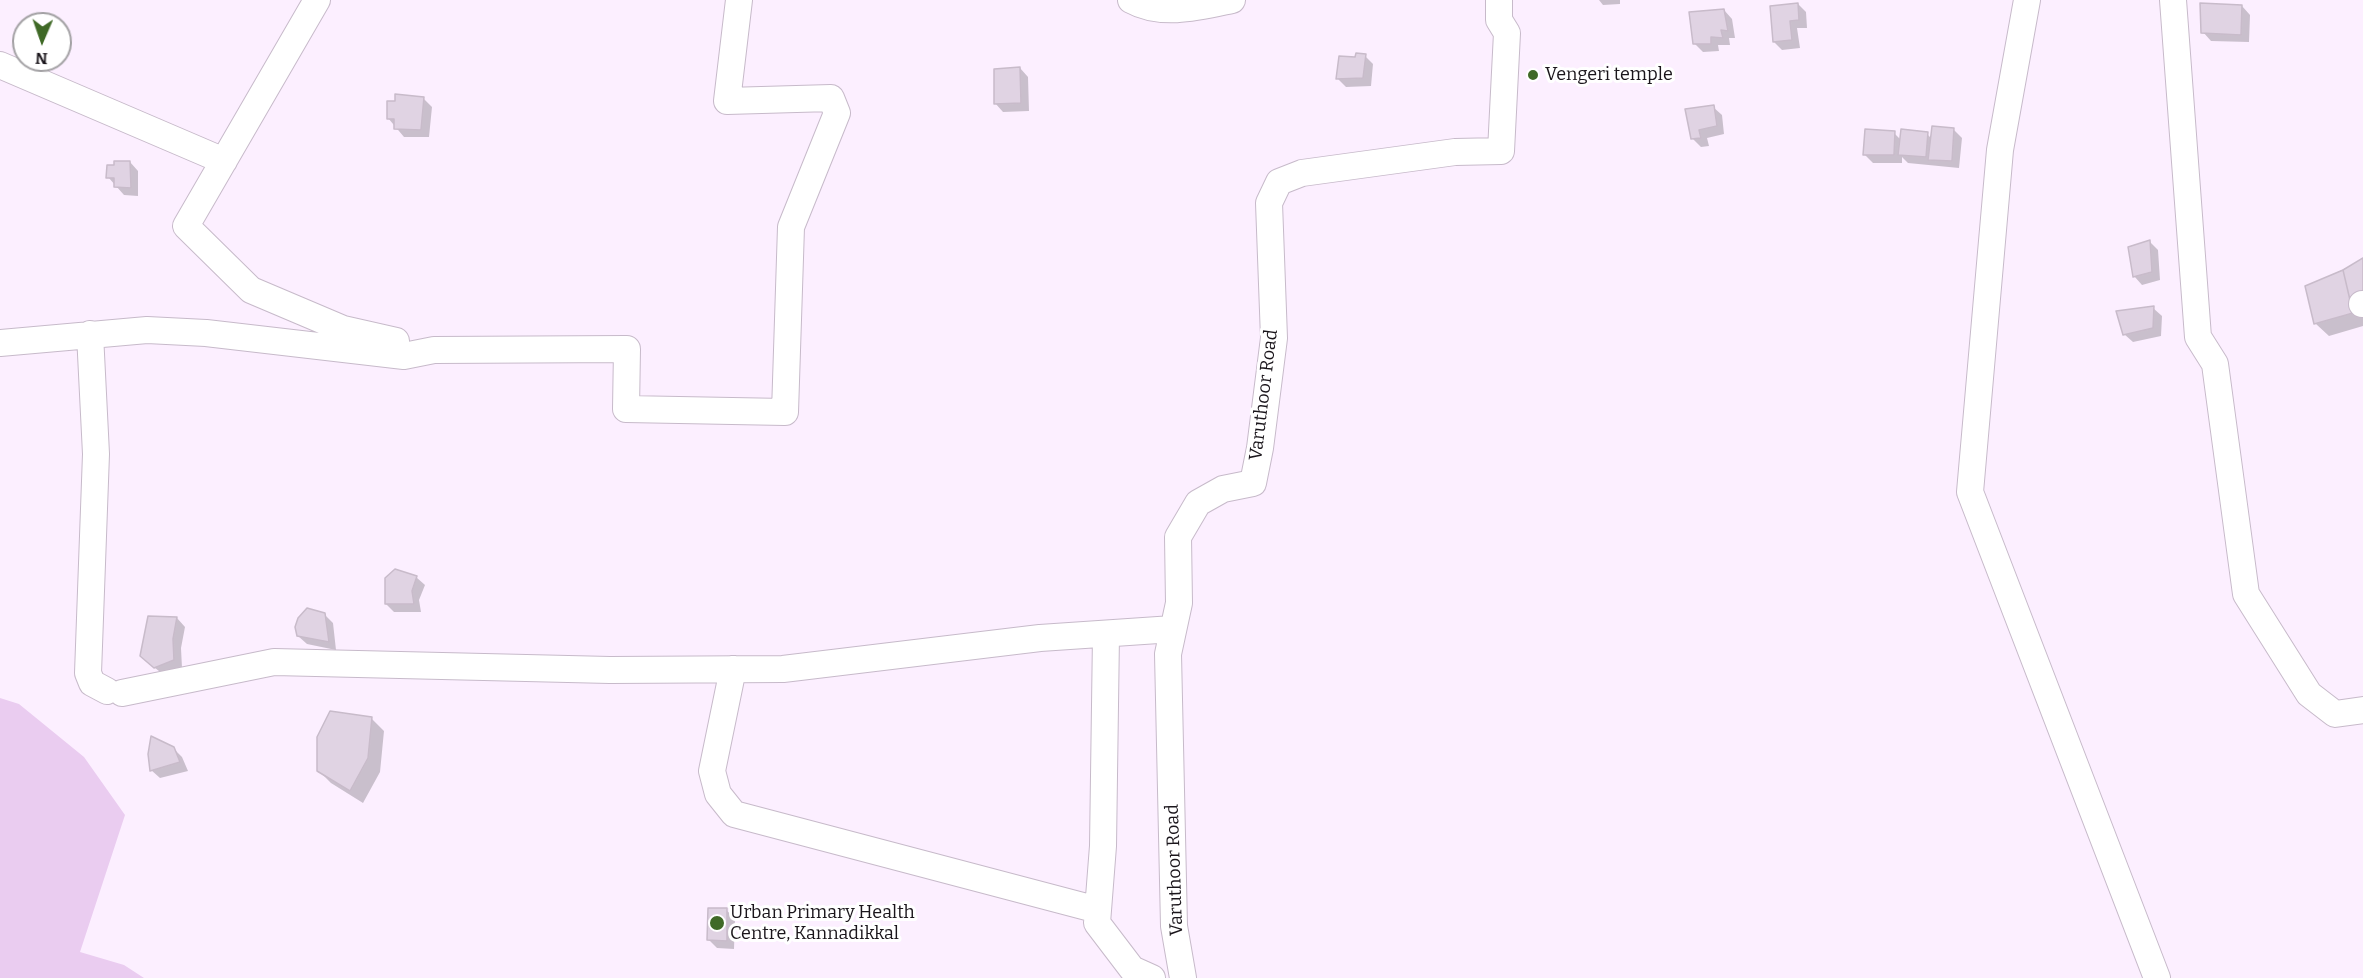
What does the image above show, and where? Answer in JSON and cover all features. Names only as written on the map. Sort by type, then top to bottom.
[{"type":"street","points":[[317,0],[186,226],[251,290],[343,329],[434,350]]},
{"type":"street","points":[[0,343],[147,330],[186,332],[404,356],[434,350],[627,348],[626,409],[785,412],[791,227],[837,113],[831,98],[727,101],[739,0]]},
{"type":"street","points":[[1131,0],[1144,8],[1197,9],[1232,0]]},
{"type":"street","name":"Varuthoor Road","points":[[1183,978],[1174,926],[1167,654],[1179,603],[1178,537],[1198,503],[1223,489],[1253,483],[1274,338],[1269,203],[1279,183],[1302,172],[1353,164],[1409,160],[1455,152],[1501,151],[1507,33],[1499,20],[1499,0]]},
{"type":"street","points":[[2027,0],[2000,150],[1970,492],[2157,978]]},
{"type":"street","points":[[2173,0],[2198,337],[2215,363],[2246,594],[2309,694],[2336,714],[2363,710]]},
{"type":"street","points":[[0,65],[224,161]]},
{"type":"street","points":[[90,334],[96,454],[88,673],[92,683],[114,692],[274,662],[610,670],[783,669],[1030,639],[1173,630]]},
{"type":"street","points":[[1106,635],[1103,846],[1097,923],[1132,969],[1152,978]]},
{"type":"street","points":[[733,669],[712,771],[718,794],[734,814],[1098,910]]},
{"type":"shaded area","points":[[0,698],[19,704],[84,757],[125,815],[80,952],[124,965],[144,978],[0,978]]},
{"type":"building","points":[[1798,3],[1799,20],[1790,21],[1792,40],[1773,42],[1770,6]]},
{"type":"building","points":[[2200,3],[2242,5],[2241,35],[2201,33]]},
{"type":"building","points":[[1724,9],[1728,31],[1721,30],[1723,38],[1711,37],[1711,44],[1693,44],[1689,12]]},
{"type":"building","points":[[1356,53],[1366,54],[1363,78],[1336,79],[1339,56],[1355,57]]},
{"type":"building","points":[[1020,67],[1021,103],[994,104],[994,69]]},
{"type":"building","points":[[395,94],[424,97],[421,130],[394,129],[394,119],[387,119],[387,101],[395,101]]},
{"type":"building","points":[[1714,105],[1717,126],[1699,130],[1701,138],[1691,139],[1685,109]]},
{"type":"building","points":[[1932,126],[1954,128],[1952,161],[1928,160]]},
{"type":"building","points":[[1865,129],[1895,131],[1894,155],[1863,155]]},
{"type":"building","points":[[1901,129],[1928,132],[1926,157],[1898,155]]},
{"type":"building","points":[[114,161],[130,161],[131,188],[114,187],[114,178],[106,178],[107,165],[114,165]]},
{"type":"building","points":[[2150,240],[2152,272],[2133,277],[2128,247]]},
{"type":"building","points":[[2363,258],[2363,295],[2350,300],[2343,270]]},
{"type":"building","points":[[2343,270],[2353,313],[2314,324],[2305,286]]},
{"type":"building","points":[[2154,306],[2153,328],[2123,335],[2116,311]]},
{"type":"building","points":[[395,569],[417,576],[412,591],[414,604],[385,604],[385,578]]},
{"type":"building","points":[[307,608],[325,613],[329,642],[297,636],[295,627],[298,618]]},
{"type":"building","points":[[148,616],[177,617],[173,639],[174,660],[154,668],[140,656]]},
{"type":"building","points":[[330,711],[372,717],[368,758],[350,791],[317,771],[317,737]]},
{"type":"building","points":[[151,736],[174,747],[180,762],[150,771],[148,754]]},
{"type":"building","points":[[708,908],[727,908],[727,941],[707,940]]},
{"type":"place","name":"Vengeri temple","points":[[1533,75]]},
{"type":"place","name":"Urban Primary Health Centre, Kannadikkal","points":[[717,923]]}]
